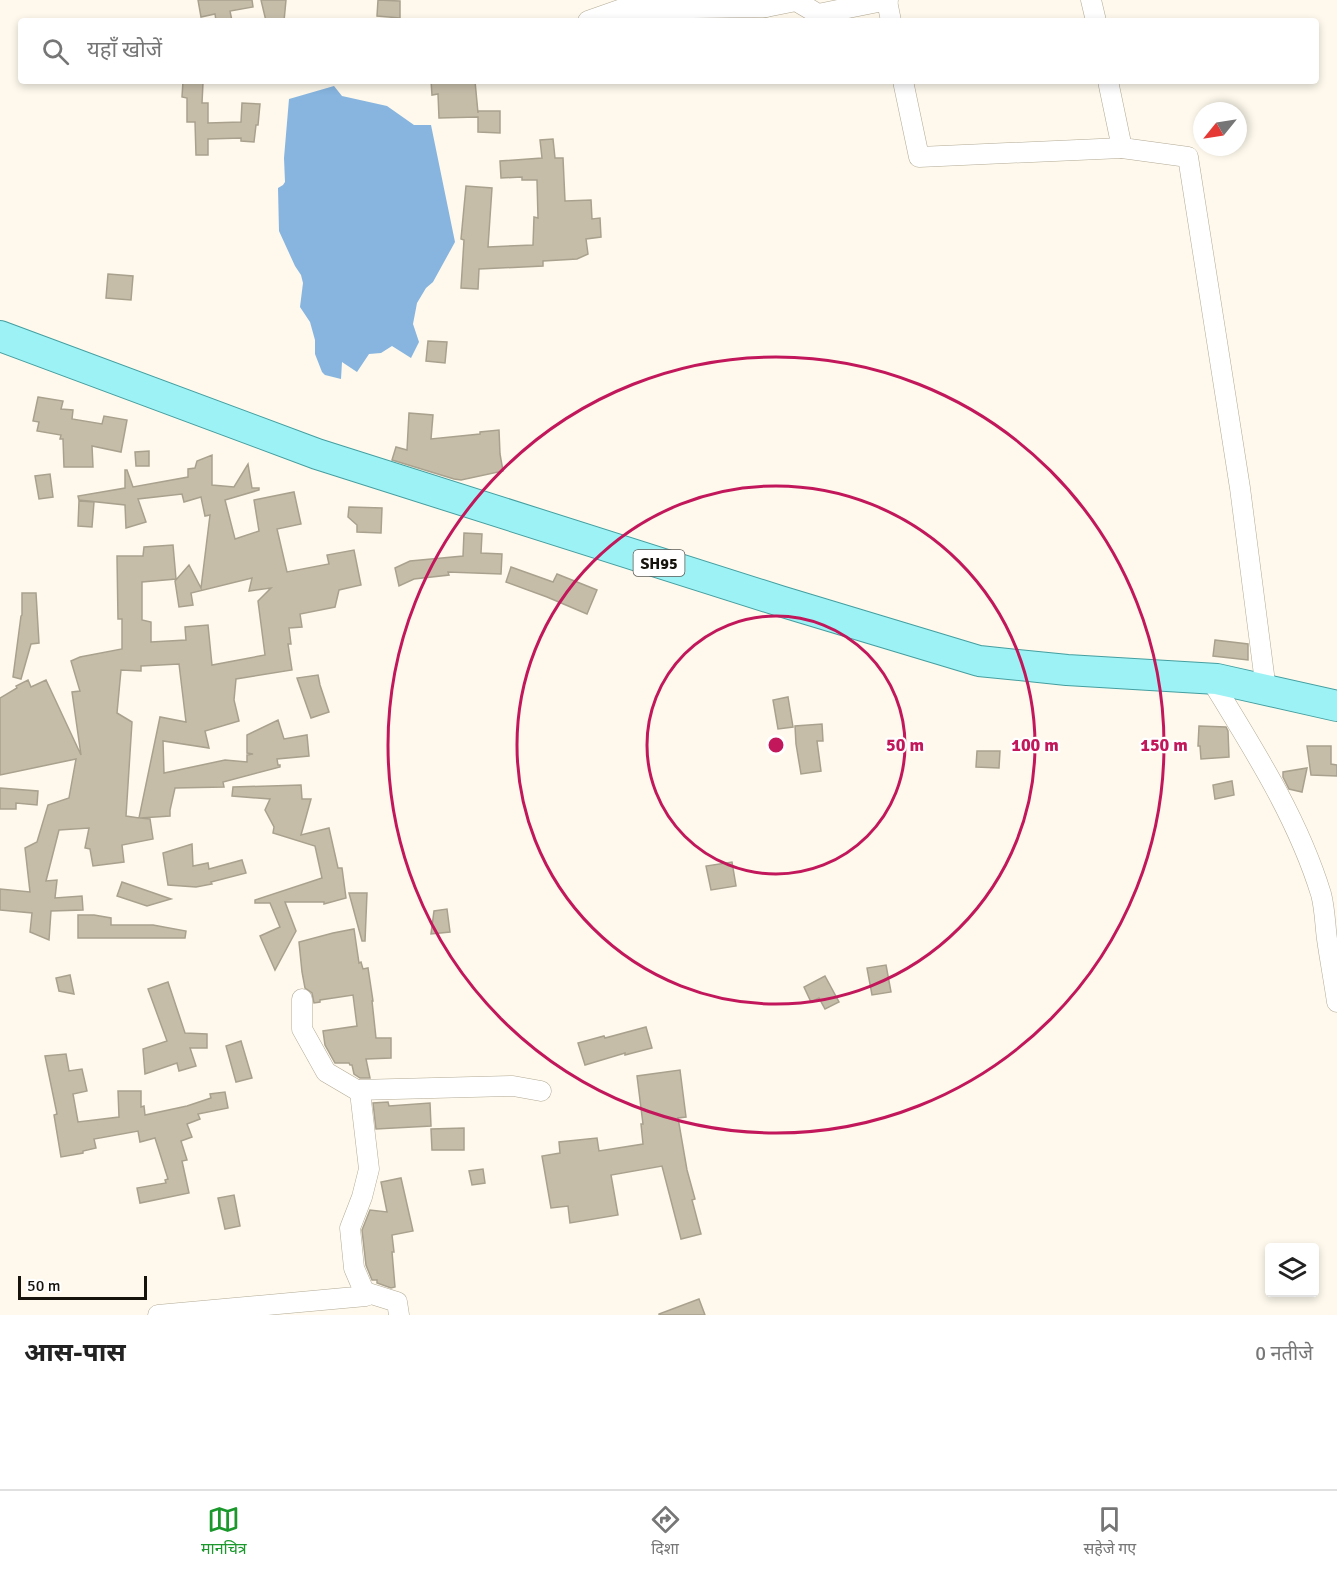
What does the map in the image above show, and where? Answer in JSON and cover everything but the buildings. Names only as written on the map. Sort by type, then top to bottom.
[{"type":"main road","name":"SH95","points":[[0,336],[316,454],[780,602],[979,661],[1066,670],[1210,678],[1337,706]]},
{"type":"street","points":[[596,18],[622,9],[796,1],[818,14],[887,0],[890,18]]},
{"type":"street","points":[[1092,0],[1095,18]]},
{"type":"street","points":[[904,84],[919,157],[1122,148],[1188,157],[1240,488],[1266,690]]},
{"type":"street","points":[[1109,84],[1122,148]]},
{"type":"street","points":[[1210,678],[1278,793],[1302,843],[1320,894],[1331,908],[1327,940],[1337,1002]]},
{"type":"street","points":[[158,1315],[366,1296],[354,1268],[350,1228],[362,1197],[369,1169],[360,1092],[326,1072],[302,1029],[302,999]]},
{"type":"street","points":[[357,1090],[513,1086],[542,1090]]},
{"type":"street","points":[[365,1292],[397,1302],[399,1315]]},
{"type":"water","points":[[334,86],[342,96],[387,106],[414,125],[431,125],[455,242],[433,282],[426,288],[417,303],[413,324],[419,342],[411,358],[392,346],[381,353],[369,354],[357,372],[342,362],[341,379],[322,372],[315,354],[315,340],[310,322],[300,307],[303,283],[301,275],[279,231],[278,188],[285,182],[284,158],[289,99]]}]
